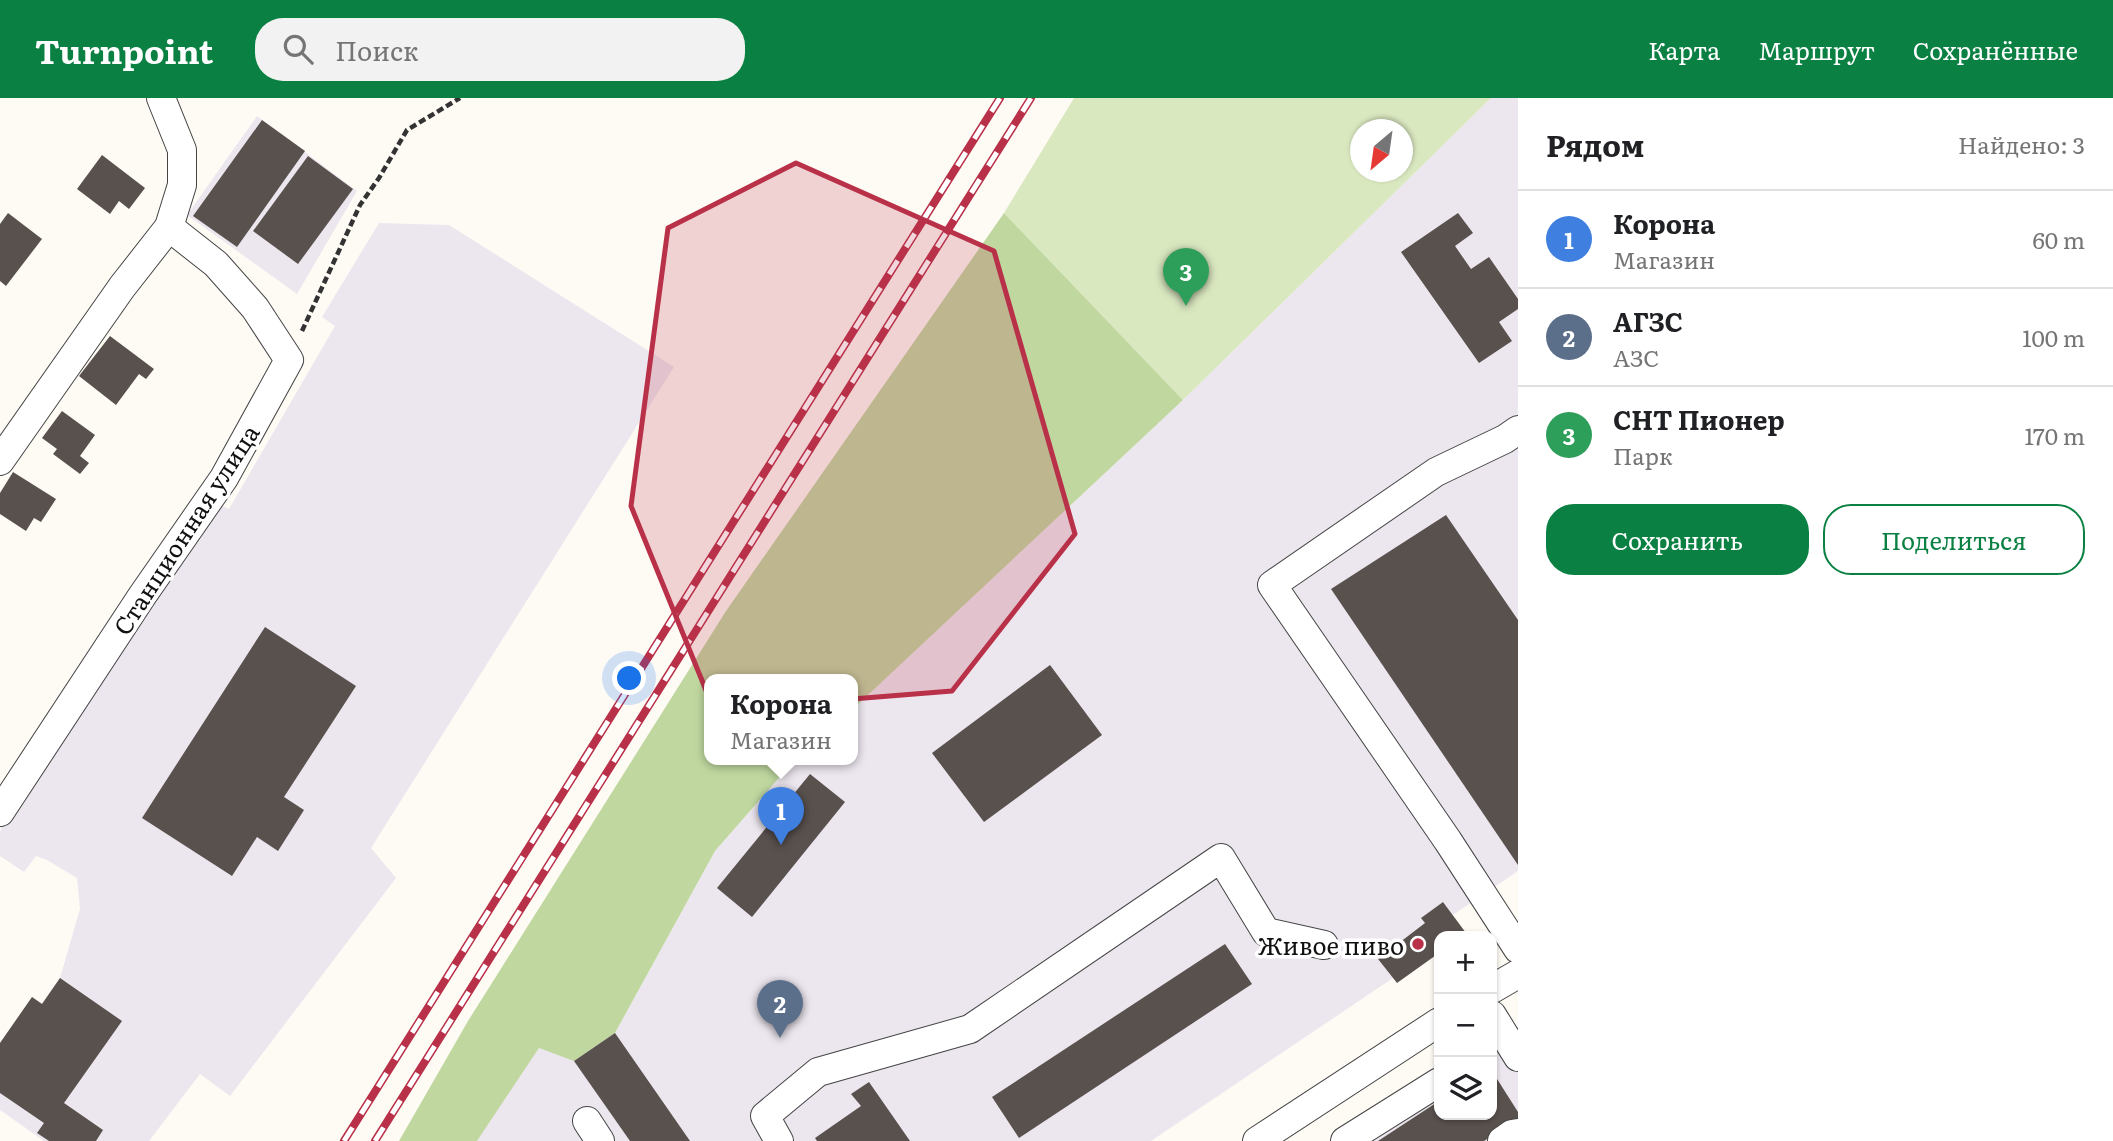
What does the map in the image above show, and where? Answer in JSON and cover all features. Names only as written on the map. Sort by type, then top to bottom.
[{"type":"street","points":[[0,461],[115,297],[169,227],[183,185],[182,150],[161,98]]},
{"type":"street","points":[[169,227],[216,264],[255,308],[289,360]]},
{"type":"street","name":"Станционная улица","points":[[0,811],[142,596],[225,478],[289,360]]},
{"type":"street","points":[[1518,430],[1436,472],[1272,585],[1448,841],[1518,949]]},
{"type":"street","points":[[779,1141],[765,1116],[818,1072],[970,1029],[1221,858],[1266,932],[1324,945]]},
{"type":"street","points":[[1497,986],[1518,974]]},
{"type":"street","points":[[1257,1141],[1434,1025]]},
{"type":"street","points":[[1497,1027],[1505,1048]]},
{"type":"street","points":[[1345,1141],[1434,1085]]},
{"type":"street","points":[[1502,1141],[1518,1133]]},
{"type":"path","points":[[289,360],[360,205],[407,130],[460,98]]},
{"type":"highlighted area","points":[[796,163],[994,251],[1075,534],[952,691],[714,710],[631,506],[668,228]]},
{"type":"shaded area","points":[[1491,98],[1518,98],[1518,871],[1453,915],[1443,902],[1422,917],[1425,923],[1378,959],[1393,978],[1151,1141],[477,1141],[539,1048],[615,1033],[715,851],[778,779],[793,765],[858,765],[858,704],[1183,400],[1405,182],[1413,182],[1413,174]]},
{"type":"shaded area","points":[[257,116],[357,191],[297,294],[187,215]]},
{"type":"shaded area","points":[[379,223],[449,225],[674,367],[371,848],[396,878],[230,1096],[200,1074],[149,1141],[44,1141],[0,1110],[0,1043],[32,997],[42,1003],[60,978],[80,909],[77,878],[36,856],[24,872],[0,856],[0,832],[5,817],[214,502],[229,509],[335,326],[322,317]]},
{"type":"shaded area","points":[[1513,1040],[1518,1048],[1518,1141],[1359,1141],[1434,1091],[1434,1120],[1497,1120],[1497,1051]]},
{"type":"green space","points":[[1074,98],[1491,98],[1413,174],[1413,119],[1350,119],[1350,182],[1405,182],[1183,400],[1004,213]]},
{"type":"green space","points":[[1004,213],[1183,400],[858,704],[858,674],[704,674],[704,765],[793,765],[715,851],[615,1033],[574,1061],[539,1048],[477,1141],[399,1141],[468,1021],[726,611]]},
{"type":"building","points":[[262,120],[305,151],[237,247],[193,216]]},
{"type":"building","points":[[102,155],[145,188],[129,209],[119,201],[110,214],[77,189]]},
{"type":"building","points":[[308,156],[353,189],[298,264],[253,231]]},
{"type":"building","points":[[8,213],[42,239],[6,286],[0,281],[0,224]]},
{"type":"building","points":[[1458,213],[1473,233],[1455,246],[1471,269],[1489,257],[1518,299],[1518,309],[1499,322],[1512,341],[1479,363],[1401,252]]},
{"type":"building","points":[[110,336],[154,369],[146,379],[139,374],[116,405],[79,376]]},
{"type":"building","points":[[62,411],[95,435],[80,456],[89,463],[80,474],[53,454],[57,449],[42,438]]},
{"type":"building","points":[[13,472],[56,499],[41,522],[34,518],[26,531],[0,514],[0,493]]},
{"type":"building","points":[[1446,515],[1518,620],[1518,865],[1331,589]]},
{"type":"building","points":[[265,627],[356,686],[284,797],[304,810],[278,851],[257,837],[232,876],[142,818]]},
{"type":"building","points":[[1050,665],[1102,735],[984,822],[932,753]]},
{"type":"building","points":[[810,774],[845,802],[752,917],[717,888]]},
{"type":"building","name":"Живое пиво","points":[[1443,902],[1465,931],[1434,931],[1434,957],[1397,983],[1378,959],[1425,923],[1421,918]]},
{"type":"building","points":[[1225,944],[1252,984],[1019,1138],[992,1097]]},
{"type":"building","points":[[60,978],[122,1021],[64,1103],[103,1130],[96,1141],[49,1141],[37,1133],[44,1123],[0,1093],[0,1043],[32,997],[42,1004]]},
{"type":"building","points":[[615,1033],[690,1141],[630,1141],[574,1061]]},
{"type":"building","points":[[1497,1079],[1518,1112],[1518,1119],[1484,1141],[1378,1141],[1434,1104],[1434,1120],[1497,1120]]},
{"type":"building","points":[[869,1082],[910,1141],[817,1141],[815,1138],[861,1106],[851,1094]]},
{"type":"railway","points":[[344,1141],[1000,98]]},
{"type":"railway","points":[[375,1141],[1031,98]]},
{"type":"place","name":"СНТ Пионер","points":[[1186,306]]},
{"type":"place","name":"Корона","points":[[781,845]]},
{"type":"place","name":"Живое пиво","points":[[1418,944]]},
{"type":"place","name":"АГЗС","points":[[780,1038]]}]
